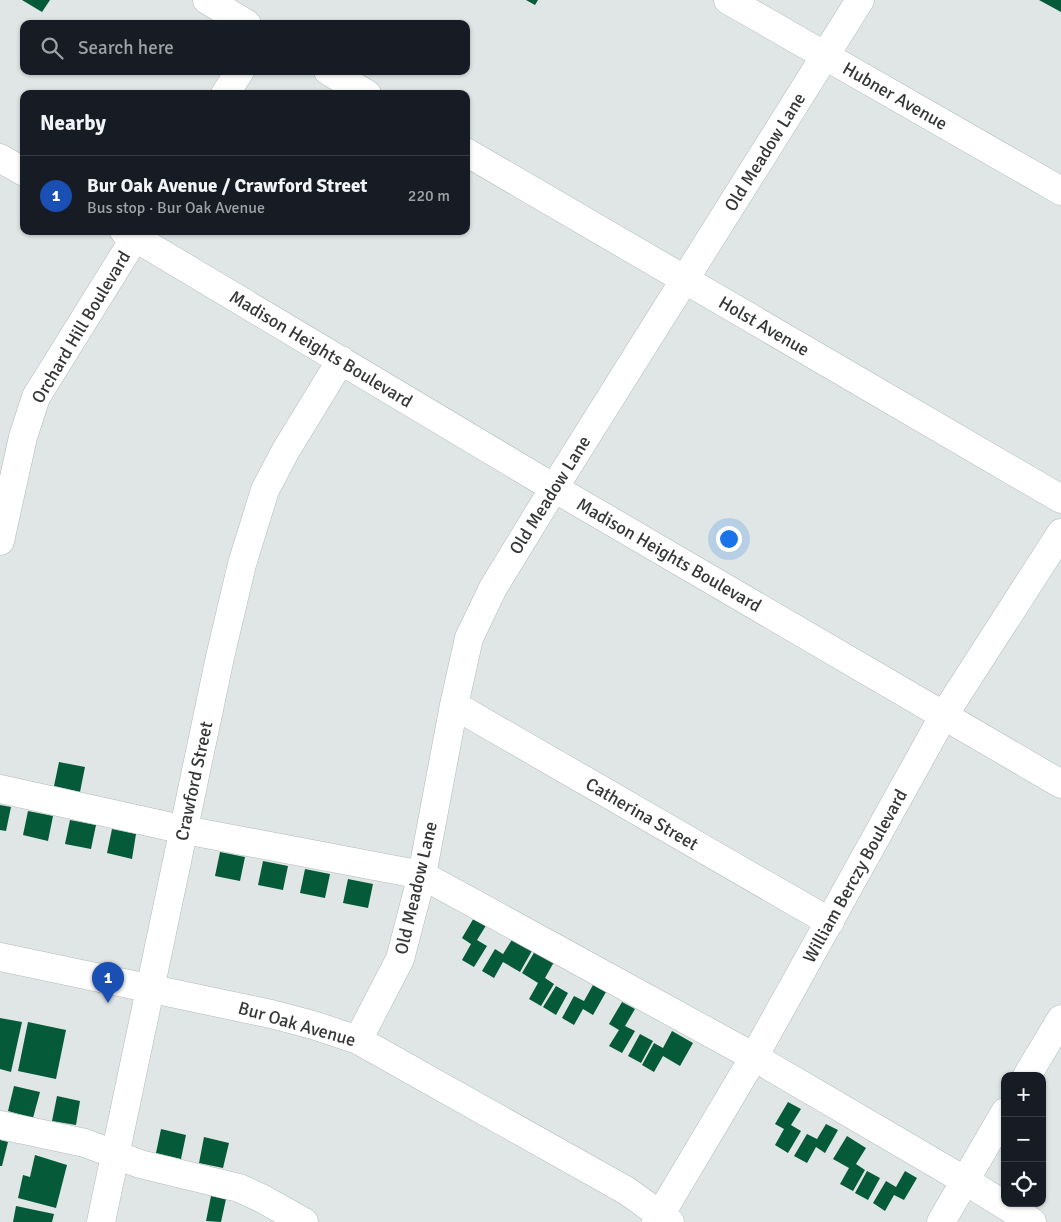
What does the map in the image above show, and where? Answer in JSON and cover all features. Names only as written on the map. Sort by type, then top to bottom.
[{"type":"street","points":[[207,0],[240,20]]},
{"type":"street","name":"Hubner Avenue","points":[[728,0],[1061,192]]},
{"type":"street","name":"Old Meadow Lane","points":[[358,1040],[400,959],[422,875],[454,705],[469,638],[493,588],[860,0]]},
{"type":"street","points":[[228,90],[237,75]]},
{"type":"street","points":[[335,75],[360,90]]},
{"type":"street","name":"Holst Avenue","points":[[470,154],[1061,499]]},
{"type":"street","points":[[0,158],[20,170]]},
{"type":"street","name":"Orchard Hill Boulevard","points":[[0,541],[23,437],[36,397],[131,235]]},
{"type":"street","name":"Madison Heights Boulevard","points":[[135,235],[554,488],[1061,784]]},
{"type":"street","name":"Crawford Street","points":[[101,1222],[151,989],[159,941],[185,830],[222,648],[242,564],[265,490],[286,450],[341,360]]},
{"type":"street","name":"William Berczy Boulevard","points":[[662,1220],[944,715],[1061,533]]},
{"type":"street","name":"Catherina Street","points":[[454,705],[830,922]]},
{"type":"street","points":[[0,789],[185,830],[422,875],[754,1058],[964,1180],[1032,1222]]},
{"type":"street","name":"Bur Oak Avenue","points":[[0,957],[271,1014],[358,1040],[627,1191],[662,1220]]},
{"type":"street","points":[[1029,1072],[1061,1018]]},
{"type":"street","points":[[942,1222],[964,1180],[1002,1117]]},
{"type":"street","points":[[0,1125],[85,1143],[140,1164],[239,1188],[304,1222]]},
{"type":"building","points":[[22,0],[50,0],[42,12]]},
{"type":"building","points":[[526,0],[538,0],[535,5]]},
{"type":"building","points":[[1039,0],[1061,0],[1061,12]]},
{"type":"building","points":[[59,762],[85,767],[80,792],[54,786]]},
{"type":"building","points":[[0,805],[11,807],[6,831],[0,830]]},
{"type":"building","points":[[28,811],[53,816],[48,841],[23,835]]},
{"type":"building","points":[[70,820],[96,825],[91,849],[65,844]]},
{"type":"building","points":[[112,829],[136,834],[132,859],[107,853]]},
{"type":"building","points":[[220,852],[245,857],[240,881],[215,876]]},
{"type":"building","points":[[263,861],[288,866],[283,890],[258,885]]},
{"type":"building","points":[[305,869],[330,874],[325,898],[300,893]]},
{"type":"building","points":[[348,879],[373,884],[368,908],[343,903]]},
{"type":"building","points":[[475,916],[487,924],[477,940],[487,946],[474,967],[462,960],[471,944],[462,938]]},
{"type":"building","points":[[513,938],[533,949],[520,972],[503,962],[494,978],[482,971],[495,949],[503,954]]},
{"type":"building","points":[[535,951],[554,962],[545,978],[554,984],[541,1006],[529,999],[538,983],[522,973]]},
{"type":"building","points":[[593,985],[606,992],[593,1015],[583,1009],[574,1025],[562,1018],[574,996],[584,1001]]},
{"type":"building","points":[[556,986],[568,993],[556,1015],[543,1007]]},
{"type":"building","points":[[622,1002],[635,1009],[625,1026],[635,1031],[622,1053],[609,1046],[619,1030],[609,1024]]},
{"type":"building","points":[[0,1018],[22,1022],[11,1072],[0,1069]]},
{"type":"building","points":[[28,1022],[66,1030],[56,1079],[18,1071]]},
{"type":"building","points":[[672,1031],[693,1043],[680,1066],[663,1056],[654,1072],[642,1065],[654,1043],[663,1048]]},
{"type":"building","points":[[640,1034],[653,1041],[641,1063],[628,1056]]},
{"type":"building","points":[[14,1086],[40,1092],[33,1118],[8,1111]]},
{"type":"building","points":[[57,1096],[80,1101],[76,1125],[52,1121]]},
{"type":"building","points":[[788,1102],[801,1109],[791,1125],[801,1131],[788,1153],[775,1145],[784,1129],[775,1124]]},
{"type":"building","points":[[826,1124],[838,1130],[825,1153],[816,1147],[807,1163],[794,1156],[807,1134],[817,1139]]},
{"type":"building","points":[[161,1129],[186,1135],[181,1159],[156,1153]]},
{"type":"building","points":[[847,1136],[866,1148],[856,1164],[865,1170],[853,1191],[840,1184],[849,1168],[833,1159]]},
{"type":"building","points":[[204,1137],[229,1143],[223,1168],[199,1163]]},
{"type":"building","points":[[0,1140],[8,1142],[2,1166],[0,1166]]},
{"type":"building","points":[[35,1155],[67,1165],[56,1208],[18,1198],[23,1175],[30,1177]]},
{"type":"building","points":[[867,1171],[880,1178],[868,1200],[855,1193]]},
{"type":"building","points":[[905,1171],[917,1178],[904,1200],[894,1195],[885,1211],[873,1203],[886,1181],[896,1187]]},
{"type":"building","points":[[211,1196],[226,1199],[221,1222],[206,1221]]},
{"type":"building","points":[[16,1206],[54,1214],[52,1222],[13,1222]]},
{"type":"place","name":"Bur Oak Avenue / Crawford Street","points":[[108,1003]]}]
